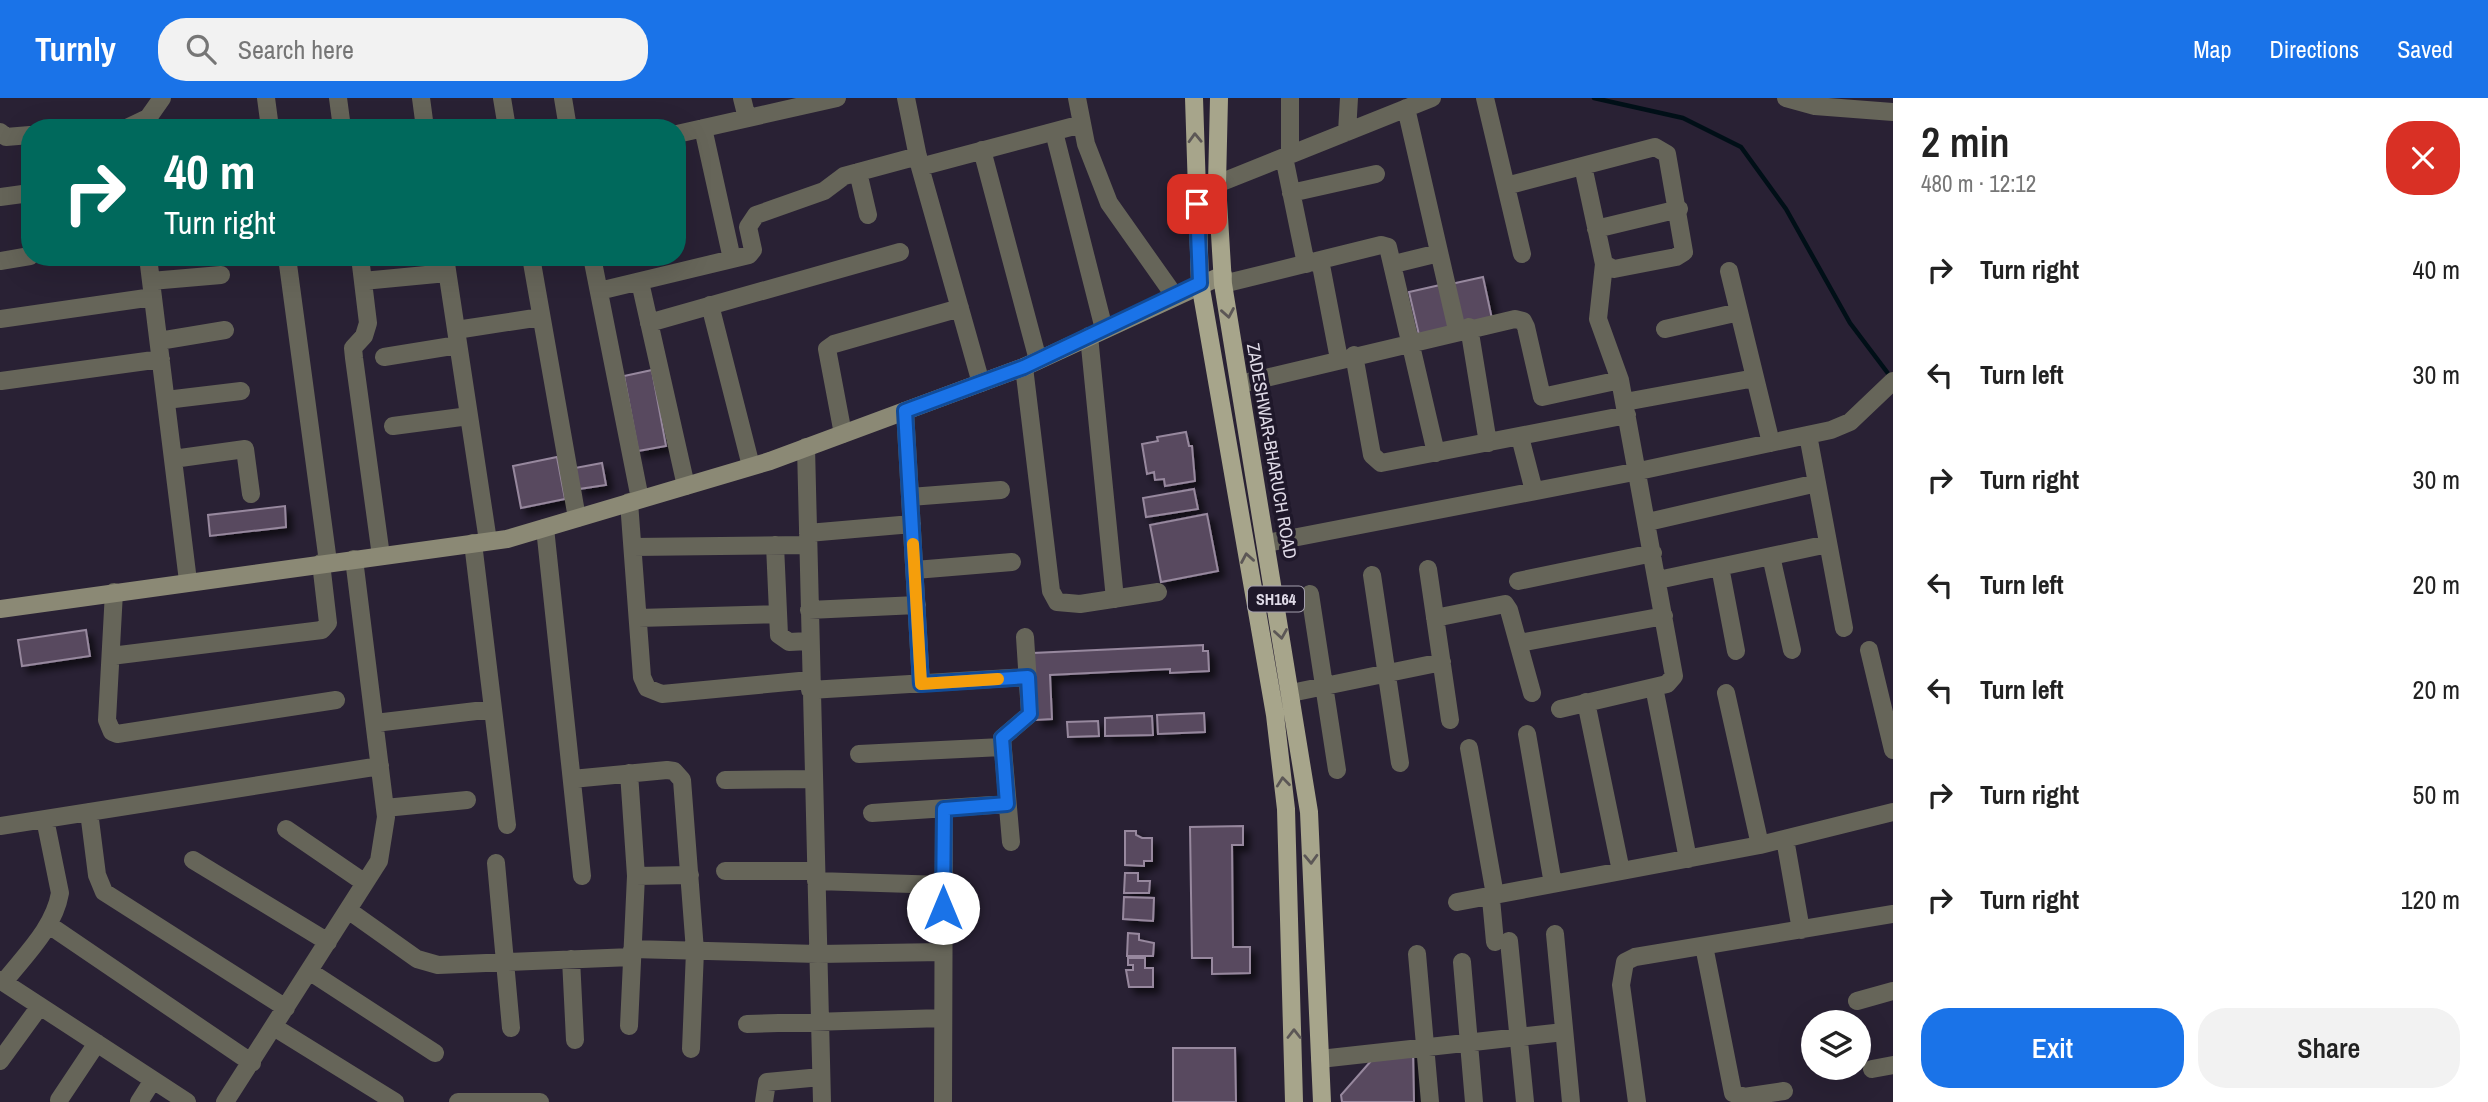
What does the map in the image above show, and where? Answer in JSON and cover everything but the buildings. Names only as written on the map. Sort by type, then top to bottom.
[{"type":"main road","name":"SH164","points":[[1194,98],[1200,283],[1275,715],[1286,809],[1294,1102]]},
{"type":"main road","name":"ZADESHWAR-BHARUCH ROAD","points":[[1219,98],[1217,184],[1223,280],[1309,811],[1322,1102]]},
{"type":"main road","points":[[0,608],[480,542],[545,527],[751,466],[843,434],[1031,363],[1200,283],[1223,280]]},
{"type":"street","points":[[146,119],[162,98]]},
{"type":"street","points":[[266,98],[269,119]]},
{"type":"street","points":[[338,98],[341,119]]},
{"type":"street","points":[[421,98],[424,119]]},
{"type":"street","points":[[502,98],[506,119]]},
{"type":"street","points":[[563,98],[566,119]]},
{"type":"street","points":[[742,98],[747,118]]},
{"type":"street","points":[[686,132],[837,98]]},
{"type":"street","points":[[906,98],[919,162],[981,383]]},
{"type":"street","points":[[1077,98],[1093,166],[1108,203],[1174,295]]},
{"type":"street","points":[[1290,98],[1287,156],[1291,192],[1346,357],[1376,460],[1381,463],[1520,437],[1626,408],[1755,378]]},
{"type":"street","points":[[1347,132],[1349,98]]},
{"type":"street","points":[[1485,98],[1522,254]]},
{"type":"street","points":[[1786,98],[1800,104],[1858,104],[1893,112]]},
{"type":"street","points":[[1217,184],[1420,102],[1439,253],[1463,329],[1489,443]]},
{"type":"street","points":[[686,264],[748,255],[753,250],[748,227],[756,215],[824,191],[844,176],[982,150],[1082,124]]},
{"type":"street","points":[[703,128],[732,259]]},
{"type":"street","points":[[0,132],[6,137],[21,136]]},
{"type":"street","points":[[1054,132],[1097,332],[1115,599]]},
{"type":"street","points":[[1506,186],[1655,147],[1664,149],[1679,209],[1685,247],[1681,256],[1615,269],[1604,264]]},
{"type":"street","points":[[982,150],[1031,363],[1051,591],[1057,602],[1063,605],[1157,592]]},
{"type":"street","points":[[1560,709],[1667,684],[1674,676],[1626,408],[1620,380],[1598,319],[1604,264],[1583,166]]},
{"type":"street","points":[[859,172],[868,215]]},
{"type":"street","points":[[1291,192],[1376,174]]},
{"type":"street","points":[[0,197],[21,194]]},
{"type":"street","points":[[1596,229],[1679,209]]},
{"type":"street","points":[[1223,280],[1381,245],[1388,247],[1436,453]]},
{"type":"street","points":[[649,323],[900,252]]},
{"type":"street","points":[[1394,264],[1439,253]]},
{"type":"street","points":[[0,261],[21,258]]},
{"type":"street","points":[[149,266],[188,581]]},
{"type":"street","points":[[111,656],[323,630],[328,623],[325,563],[288,266]]},
{"type":"street","points":[[361,266],[367,330],[357,341],[354,358],[381,556]]},
{"type":"street","points":[[363,281],[441,266]]},
{"type":"street","points":[[446,266],[469,416],[493,709],[507,825]]},
{"type":"street","points":[[532,266],[577,518]]},
{"type":"street","points":[[595,266],[635,501],[633,547],[642,677],[647,688],[654,693],[810,685],[921,684],[1028,677]]},
{"type":"street","points":[[599,291],[640,282],[675,266]]},
{"type":"street","points":[[1729,271],[1771,443]]},
{"type":"street","points":[[0,319],[221,275]]},
{"type":"street","points":[[640,282],[686,486]]},
{"type":"street","points":[[710,305],[751,466]]},
{"type":"street","points":[[843,434],[827,349],[834,344],[960,308]]},
{"type":"street","points":[[1665,329],[1739,312]]},
{"type":"street","points":[[384,357],[541,317]]},
{"type":"street","points":[[1240,384],[1509,319],[1523,321],[1542,397],[1620,380]]},
{"type":"street","points":[[1,381],[160,350],[225,330]]},
{"type":"street","points":[[1267,543],[1639,471],[1808,435],[1850,422],[1889,385]]},
{"type":"street","points":[[166,400],[240,391]]},
{"type":"street","points":[[905,411],[921,684]]},
{"type":"street","points":[[393,426],[469,416]]},
{"type":"street","points":[[1808,435],[1844,628]]},
{"type":"street","points":[[1520,437],[1534,491]]},
{"type":"street","points":[[806,447],[822,1102]]},
{"type":"street","points":[[173,459],[245,449],[251,494]]},
{"type":"street","points":[[1648,522],[1817,483]]},
{"type":"street","points":[[910,497],[1001,490]]},
{"type":"street","points":[[633,547],[775,545],[912,524]]},
{"type":"street","points":[[545,527],[582,876]]},
{"type":"street","points":[[1658,580],[1828,544]]},
{"type":"street","points":[[775,545],[779,635],[782,639],[809,641]]},
{"type":"street","points":[[1518,581],[1653,554]]},
{"type":"street","points":[[1771,556],[1792,650]]},
{"type":"street","points":[[248,1102],[229,1097],[365,883],[382,850],[385,808],[354,559]]},
{"type":"street","points":[[915,570],[1012,562]]},
{"type":"street","points":[[1720,567],[1736,651]]},
{"type":"street","points":[[1428,569],[1450,720]]},
{"type":"street","points":[[1372,575],[1400,763]]},
{"type":"street","points":[[114,592],[107,720],[112,732],[117,734],[335,700]]},
{"type":"street","points":[[1310,594],[1336,770]]},
{"type":"street","points":[[1435,618],[1505,604],[1532,693]]},
{"type":"street","points":[[809,610],[917,605]]},
{"type":"street","points":[[638,618],[778,614]]},
{"type":"street","points":[[1519,643],[1664,616]]},
{"type":"street","points":[[1011,842],[1002,747],[1004,734],[1026,720],[1030,714],[1025,637]]},
{"type":"street","points":[[1869,650],[1893,750]]},
{"type":"street","points":[[1291,693],[1442,662]]},
{"type":"street","points":[[1654,687],[1688,859]]},
{"type":"street","points":[[1726,693],[1760,845]]},
{"type":"street","points":[[1586,702],[1621,871]]},
{"type":"street","points":[[375,723],[493,709]]},
{"type":"street","points":[[1527,734],[1553,884]]},
{"type":"street","points":[[859,754],[1002,747]]},
{"type":"street","points":[[1469,748],[1495,895]]},
{"type":"street","points":[[0,826],[380,766]]},
{"type":"street","points":[[572,779],[667,770],[674,771],[682,780],[695,951],[691,1049]]},
{"type":"street","points":[[629,773],[636,876],[629,1026]]},
{"type":"street","points":[[725,780],[813,779]]},
{"type":"street","points":[[385,808],[467,800]]},
{"type":"street","points":[[872,813],[1007,804]]},
{"type":"street","points":[[943,1102],[944,809]]},
{"type":"street","points":[[89,812],[97,875],[104,892],[286,1009]]},
{"type":"street","points":[[1457,902],[1760,845],[1893,812]]},
{"type":"street","points":[[46,819],[60,893],[48,925],[2,981],[187,1102]]},
{"type":"street","points":[[286,829],[365,883]]},
{"type":"street","points":[[1785,839],[1801,930]]},
{"type":"street","points":[[193,860],[328,942]]},
{"type":"street","points":[[496,863],[511,1028]]},
{"type":"street","points":[[725,872],[944,885]]},
{"type":"street","points":[[636,876],[690,875]]},
{"type":"street","points":[[1495,895],[1491,899],[1502,941],[1519,1038],[1525,1102]]},
{"type":"street","points":[[348,910],[426,963],[438,965],[695,951],[818,954],[943,952]]},
{"type":"street","points":[[1637,1102],[1621,985],[1625,962],[1635,957],[1893,914]]},
{"type":"street","points":[[48,925],[252,1063]]},
{"type":"street","points":[[1555,934],[1572,1102]]},
{"type":"street","points":[[1704,946],[1734,1093],[1744,1097],[1784,1091]]},
{"type":"street","points":[[1417,954],[1430,1102]]},
{"type":"street","points":[[571,959],[575,1040]]},
{"type":"street","points":[[1462,962],[1474,1102]]},
{"type":"street","points":[[309,971],[435,1053]]},
{"type":"street","points":[[1857,1001],[1893,991]]},
{"type":"street","points":[[0,1062],[40,1006]]},
{"type":"street","points":[[747,1024],[820,1024],[943,1018]]},
{"type":"street","points":[[274,1027],[395,1102]]},
{"type":"street","points":[[1320,1059],[1564,1032]]},
{"type":"street","points":[[59,1100],[97,1043]]},
{"type":"street","points":[[1872,1069],[1893,1065]]},
{"type":"street","points":[[764,1102],[767,1082],[821,1077]]},
{"type":"street","points":[[139,1102],[153,1080]]},
{"type":"street","points":[[458,1102],[540,1102]]},
{"type":"waterway","points":[[1594,98],[1683,118],[1741,147],[1786,209],[1850,323],[1890,376]]},
{"type":"slow traffic","points":[[913,544],[921,684],[998,679]]},
{"type":"route","points":[[943,908],[944,809],[1007,804],[1002,738],[1030,714],[1028,677],[921,684],[905,411],[1024,367],[1200,283],[1197,204]]}]
